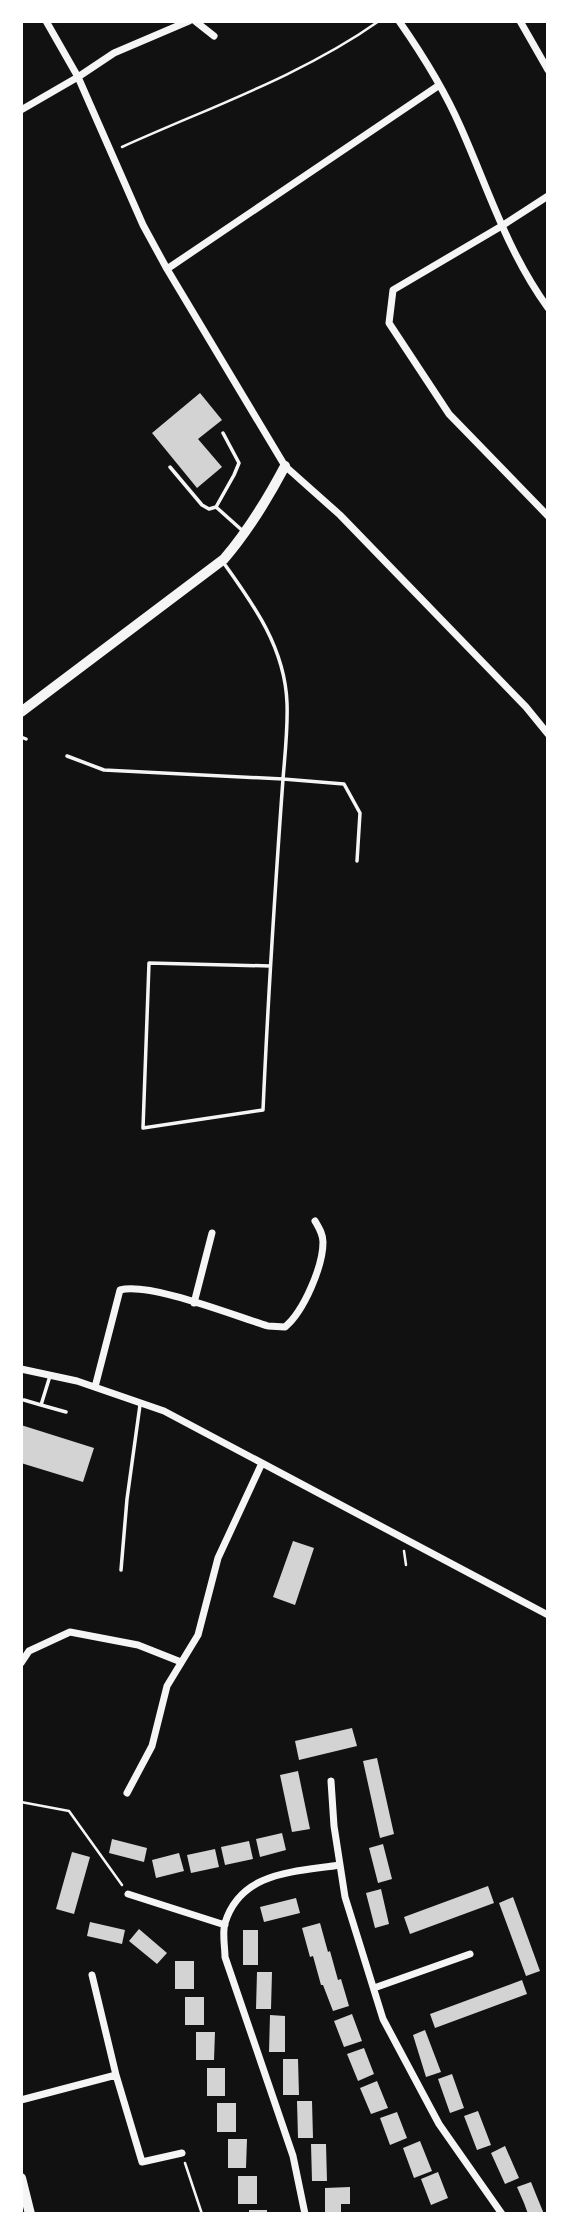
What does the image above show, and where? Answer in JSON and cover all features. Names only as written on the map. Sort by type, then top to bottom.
[{"type":"street","points":[[46,21],[78,77],[143,225],[285,466],[340,515],[526,707],[548,734]]},
{"type":"street","points":[[21,110],[114,53],[188,21]]},
{"type":"street","points":[[195,21],[214,36]]},
{"type":"street","points":[[398,21],[414,42],[461,127],[500,227],[534,290],[548,308]]},
{"type":"street","points":[[520,21],[548,70]]},
{"type":"street","points":[[167,269],[438,86]]},
{"type":"street","points":[[548,196],[393,290],[390,323],[449,414],[548,516]]},
{"type":"street","points":[[21,712],[221,561],[262,510],[285,466]]},
{"type":"street","points":[[95,1387],[120,1290],[130,1287],[152,1290],[268,1326],[285,1327],[299,1312],[320,1259],[322,1234],[315,1221]]},
{"type":"street","points":[[194,1303],[212,1233]]},
{"type":"street","points":[[21,1369],[95,1387],[164,1411],[548,1615]]},
{"type":"street","points":[[127,1793],[152,1746],[167,1686],[198,1635],[218,1558],[262,1463]]},
{"type":"street","points":[[21,1663],[30,1651],[70,1632],[138,1645],[181,1662]]},
{"type":"street","points":[[331,1781],[345,1897],[383,2019],[439,2124],[502,2214]]},
{"type":"street","points":[[305,2214],[293,2156],[225,1956],[225,1925],[239,1896],[267,1877],[340,1865]]},
{"type":"street","points":[[128,1894],[225,1925]]},
{"type":"street","points":[[373,1988],[470,1954]]},
{"type":"street","points":[[92,1975],[116,2075],[142,2162],[182,2153]]},
{"type":"street","points":[[21,2099],[116,2075]]},
{"type":"street","points":[[21,2178],[30,2214]]},
{"type":"lane","points":[[170,467],[202,505],[209,509],[216,507],[239,463],[223,433]]},
{"type":"lane","points":[[216,507],[246,533]]},
{"type":"lane","points":[[221,561],[248,596],[269,631],[282,668],[287,702],[263,1110],[143,1128],[149,963],[270,966]]},
{"type":"lane","points":[[67,756],[104,770],[344,784],[360,813],[357,861]]},
{"type":"lane","points":[[41,1405],[50,1376]]},
{"type":"lane","points":[[24,1400],[66,1412]]},
{"type":"lane","points":[[121,1570],[127,1499],[141,1403]]},
{"type":"path","points":[[111,152],[269,83],[358,36],[379,21]]},
{"type":"path","points":[[21,1802],[69,1811],[128,1894]]},
{"type":"path","points":[[182,2153],[202,2214]]},
{"type":"building","points":[[200,393],[222,420],[198,439],[222,467],[197,488],[152,433]]},
{"type":"building","points":[[21,1425],[94,1448],[83,1482],[21,1463]]},
{"type":"building","points":[[293,1541],[314,1548],[295,1605],[273,1597]]},
{"type":"building","points":[[352,1728],[357,1746],[299,1760],[295,1741]]},
{"type":"building","points":[[377,1758],[394,1834],[380,1838],[363,1761]]},
{"type":"building","points":[[298,1771],[310,1829],[292,1832],[280,1775]]},
{"type":"building","points":[[282,1833],[286,1850],[260,1857],[256,1839]]},
{"type":"building","points":[[112,1839],[147,1848],[144,1862],[109,1853]]},
{"type":"building","points":[[249,1841],[253,1859],[225,1865],[221,1847]]},
{"type":"building","points":[[383,1844],[392,1879],[378,1883],[369,1848]]},
{"type":"building","points":[[215,1849],[219,1867],[191,1873],[187,1855]]},
{"type":"building","points":[[72,1852],[90,1857],[74,1914],[56,1909]]},
{"type":"building","points":[[179,1853],[184,1871],[156,1878],[152,1860]]},
{"type":"building","points":[[488,1886],[494,1903],[410,1934],[404,1917]]},
{"type":"building","points":[[381,1889],[389,1924],[375,1928],[366,1893]]},
{"type":"building","points":[[513,1897],[540,1971],[526,1976],[499,1903]]},
{"type":"building","points":[[296,1898],[300,1913],[264,1922],[260,1907]]},
{"type":"building","points":[[90,1922],[125,1930],[122,1944],[87,1936]]},
{"type":"building","points":[[320,1923],[349,2006],[333,2011],[321,1985],[313,1956],[310,1957],[302,1928]]},
{"type":"building","points":[[139,1929],[167,1953],[157,1964],[129,1941]]},
{"type":"building","points":[[243,1930],[258,1930],[258,1965],[243,1965]]},
{"type":"building","points":[[175,1961],[194,1961],[194,1989],[175,1989]]},
{"type":"building","points":[[257,1972],[272,1972],[271,2009],[256,2009]]},
{"type":"building","points":[[522,1980],[527,1994],[435,2028],[430,2014]]},
{"type":"building","points":[[185,1997],[204,1997],[204,2025],[185,2025]]},
{"type":"building","points":[[352,2014],[362,2041],[344,2047],[334,2021]]},
{"type":"building","points":[[270,2015],[285,2016],[285,2052],[269,2052]]},
{"type":"building","points":[[425,2030],[441,2072],[426,2077],[413,2035]]},
{"type":"building","points":[[196,2032],[215,2032],[214,2060],[196,2060]]},
{"type":"building","points":[[364,2048],[374,2074],[358,2081],[347,2054]]},
{"type":"building","points":[[283,2059],[298,2059],[299,2095],[283,2095]]},
{"type":"building","points":[[207,2068],[225,2068],[225,2096],[207,2096]]},
{"type":"building","points":[[452,2074],[464,2108],[450,2113],[438,2079]]},
{"type":"building","points":[[377,2081],[388,2108],[371,2114],[360,2088]]},
{"type":"building","points":[[297,2101],[312,2101],[313,2138],[298,2138]]},
{"type":"building","points":[[217,2103],[236,2103],[236,2132],[217,2132]]},
{"type":"building","points":[[478,2111],[491,2145],[477,2150],[464,2116]]},
{"type":"building","points":[[397,2112],[407,2138],[390,2145],[380,2118]]},
{"type":"building","points":[[228,2139],[247,2139],[246,2168],[228,2168]]},
{"type":"building","points":[[420,2141],[432,2171],[414,2178],[403,2148]]},
{"type":"building","points":[[311,2144],[326,2144],[327,2181],[312,2181]]},
{"type":"building","points":[[505,2146],[519,2178],[505,2184],[491,2153]]},
{"type":"building","points":[[438,2172],[448,2198],[431,2205],[421,2179]]},
{"type":"building","points":[[238,2176],[257,2176],[257,2204],[238,2204]]},
{"type":"building","points":[[531,2182],[544,2214],[528,2214],[517,2187]]},
{"type":"building","points":[[350,2187],[350,2204],[341,2204],[341,2214],[325,2214],[325,2188]]},
{"type":"building","points":[[249,2210],[267,2210],[267,2214],[249,2214]]}]
